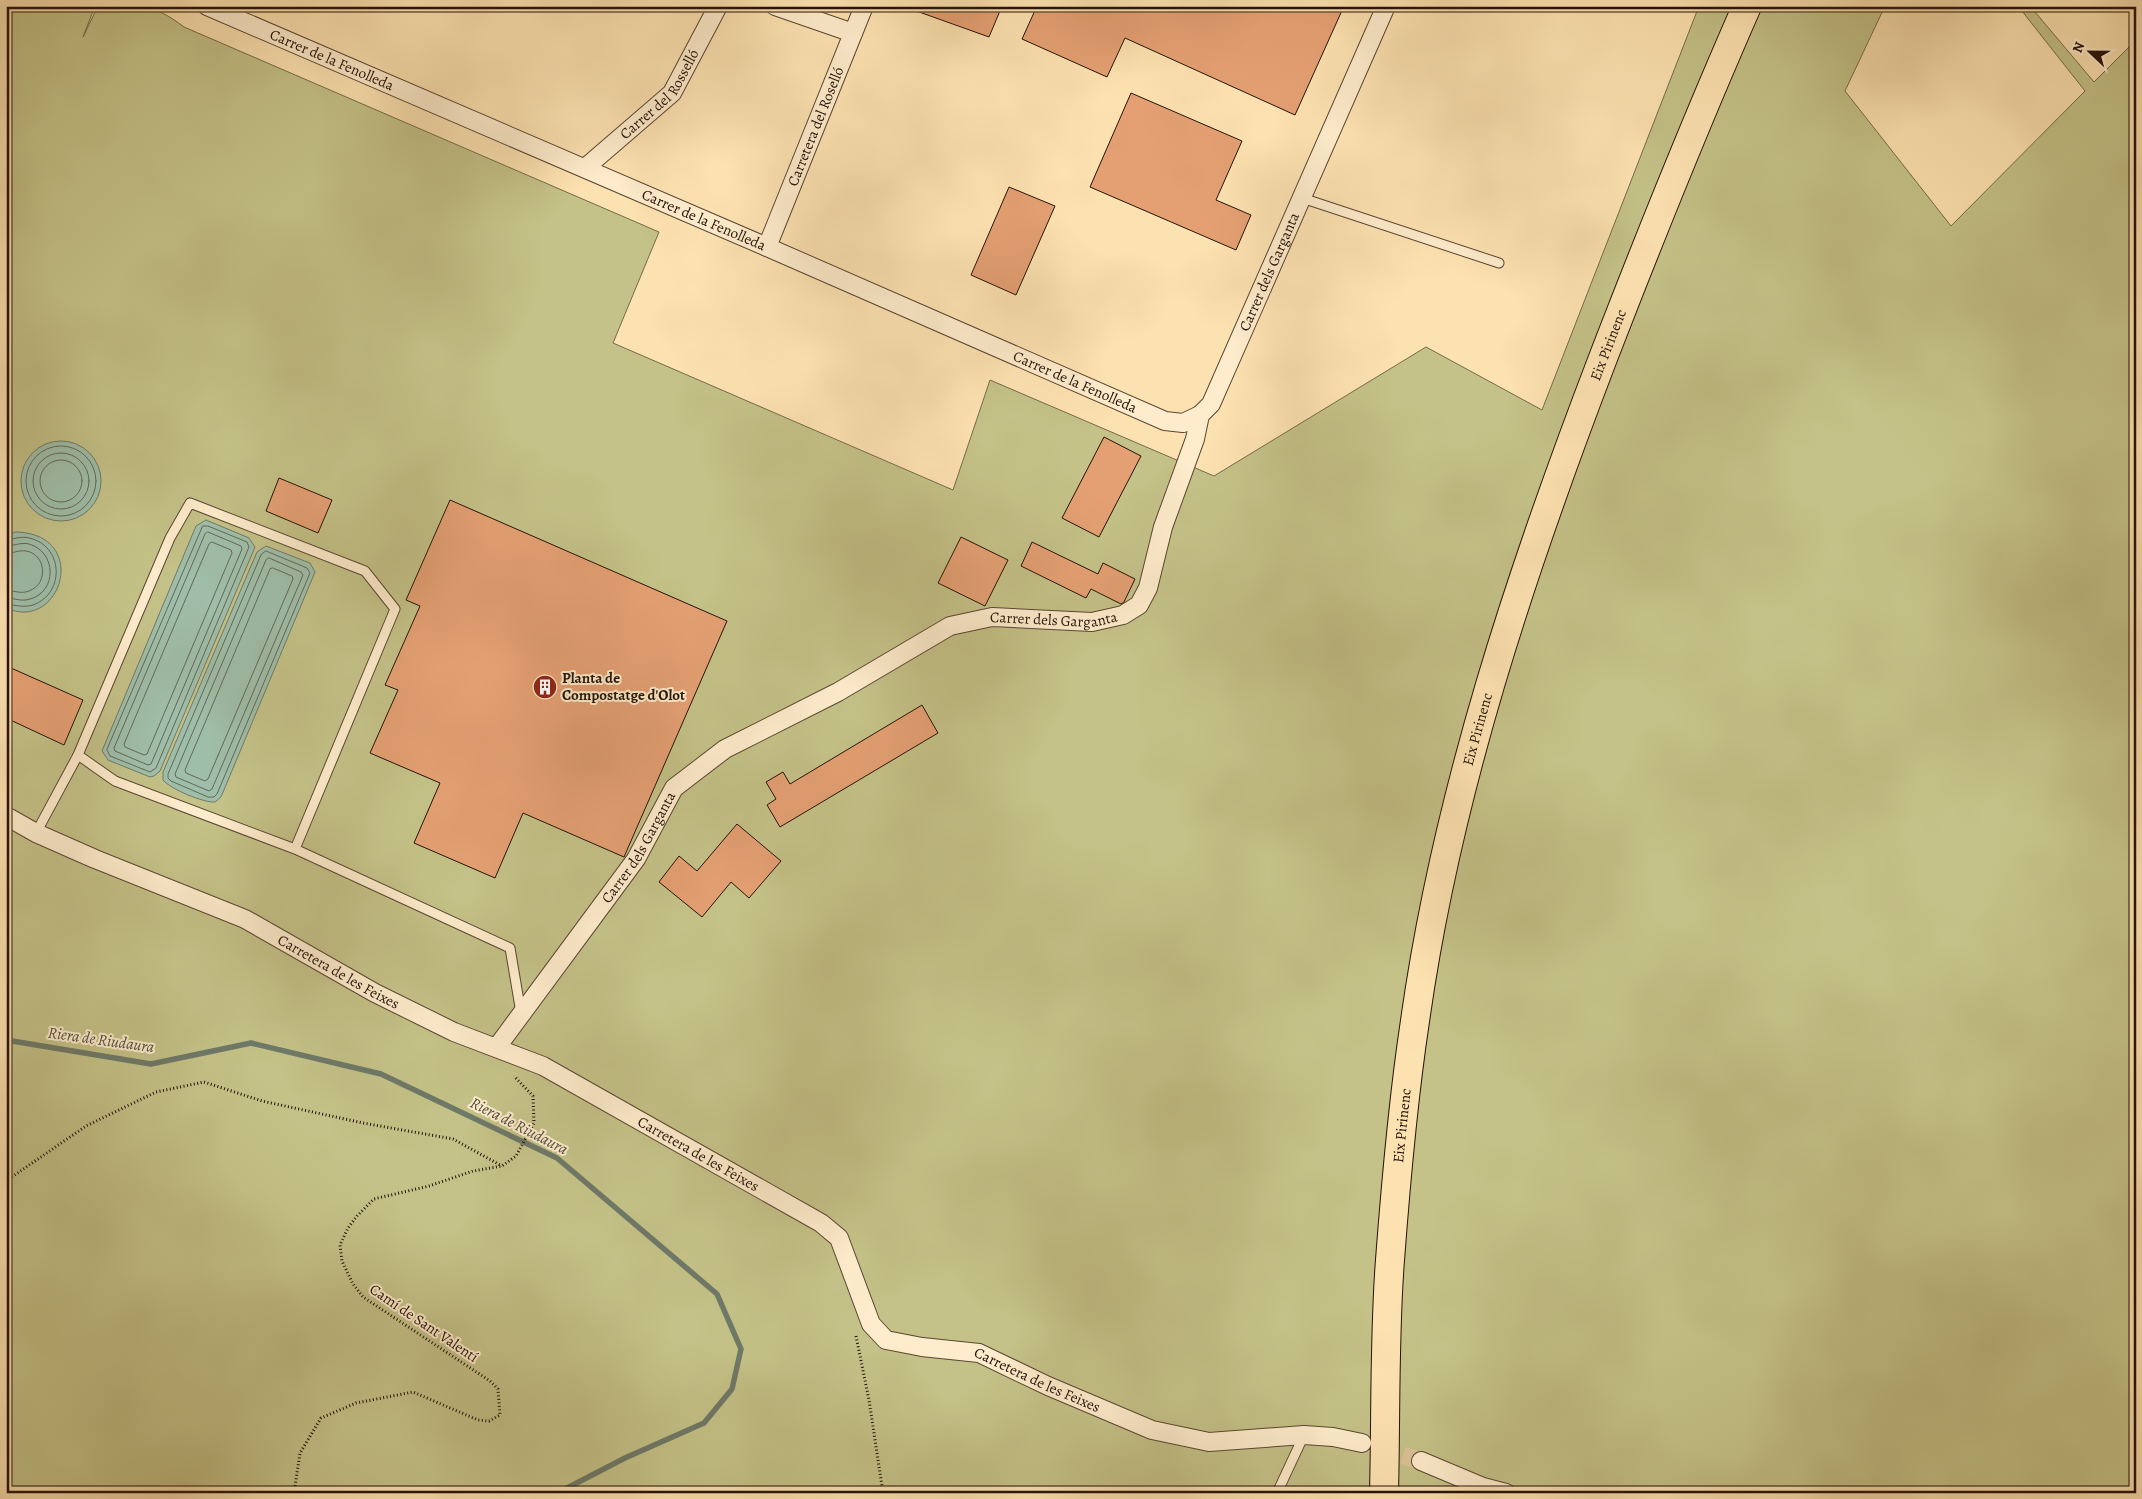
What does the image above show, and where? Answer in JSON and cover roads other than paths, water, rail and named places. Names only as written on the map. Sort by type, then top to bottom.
[{"type":"main road","name":"Eix Pirinenc","points":[[1384,1493],[1390,1263],[1401,1132],[1415,1019],[1447,852],[1474,747],[1519,592],[1578,424],[1662,206],[1747,6]]},
{"type":"main road","points":[[1662,206],[1715,116],[1767,6]]},
{"type":"street","name":"Carrer de la Fenolleda","points":[[207,6],[767,246],[1165,421],[1183,423],[1200,415]]},
{"type":"street","name":"Carrer del Rosselló","points":[[585,168],[672,93],[718,6]]},
{"type":"street","points":[[775,6],[853,33]]},
{"type":"street","name":"Carretera del Roselló","points":[[767,246],[864,6]]},
{"type":"street","name":"Carrer dels Garganta","points":[[497,1047],[636,859],[674,788],[725,749],[838,692],[950,626],[992,617],[1092,622],[1123,616],[1139,605],[1148,588],[1163,527],[1195,439],[1200,415],[1211,404],[1386,6]]},
{"type":"street","name":"Carretera de les Feixes","points":[[6,816],[36,833],[245,919],[375,993],[454,1032],[543,1066],[604,1098],[833,1232],[839,1238],[871,1324],[886,1340],[922,1347],[979,1353],[1048,1386],[1152,1430],[1209,1442],[1304,1436],[1333,1437],[1362,1443]]},
{"type":"street","points":[[1421,1461],[1483,1487],[1506,1493]]},
{"type":"lane","points":[[1302,198],[1499,263]]},
{"type":"lane","points":[[36,833],[78,755],[170,538],[190,503],[365,571],[394,610],[295,849]]},
{"type":"lane","points":[[78,755],[115,781],[295,849],[510,948],[521,1013]]},
{"type":"lane","points":[[1277,1493],[1304,1436]]},
{"type":"water","points":[[61,441],[76,444],[89,453],[98,466],[101,481],[98,496],[89,509],[76,518],[61,521],[46,518],[33,509],[24,496],[21,481],[24,466],[33,453],[46,444]]},
{"type":"water","points":[[206,520],[249,538],[255,547],[160,771],[150,777],[108,760],[102,751],[196,526]]},
{"type":"water","points":[[15,532],[39,537],[54,548],[60,563],[60,580],[53,595],[42,607],[26,612],[6,608],[6,535]]},
{"type":"water","points":[[266,546],[310,563],[315,572],[221,797],[215,802],[210,802],[196,798],[167,784],[163,780],[163,772],[257,552]]},
{"type":"waterway","name":"Riera de Riudaura","points":[[6,1040],[151,1064],[251,1043],[381,1074],[557,1158],[717,1294],[741,1349],[732,1389],[704,1423],[625,1458],[567,1488],[565,1493]]},
{"type":"tunnel","points":[[1377,1448],[1421,1461]]},
{"type":"place","name":"Planta de Compostatge d'Olot","points":[[545,687]]}]
